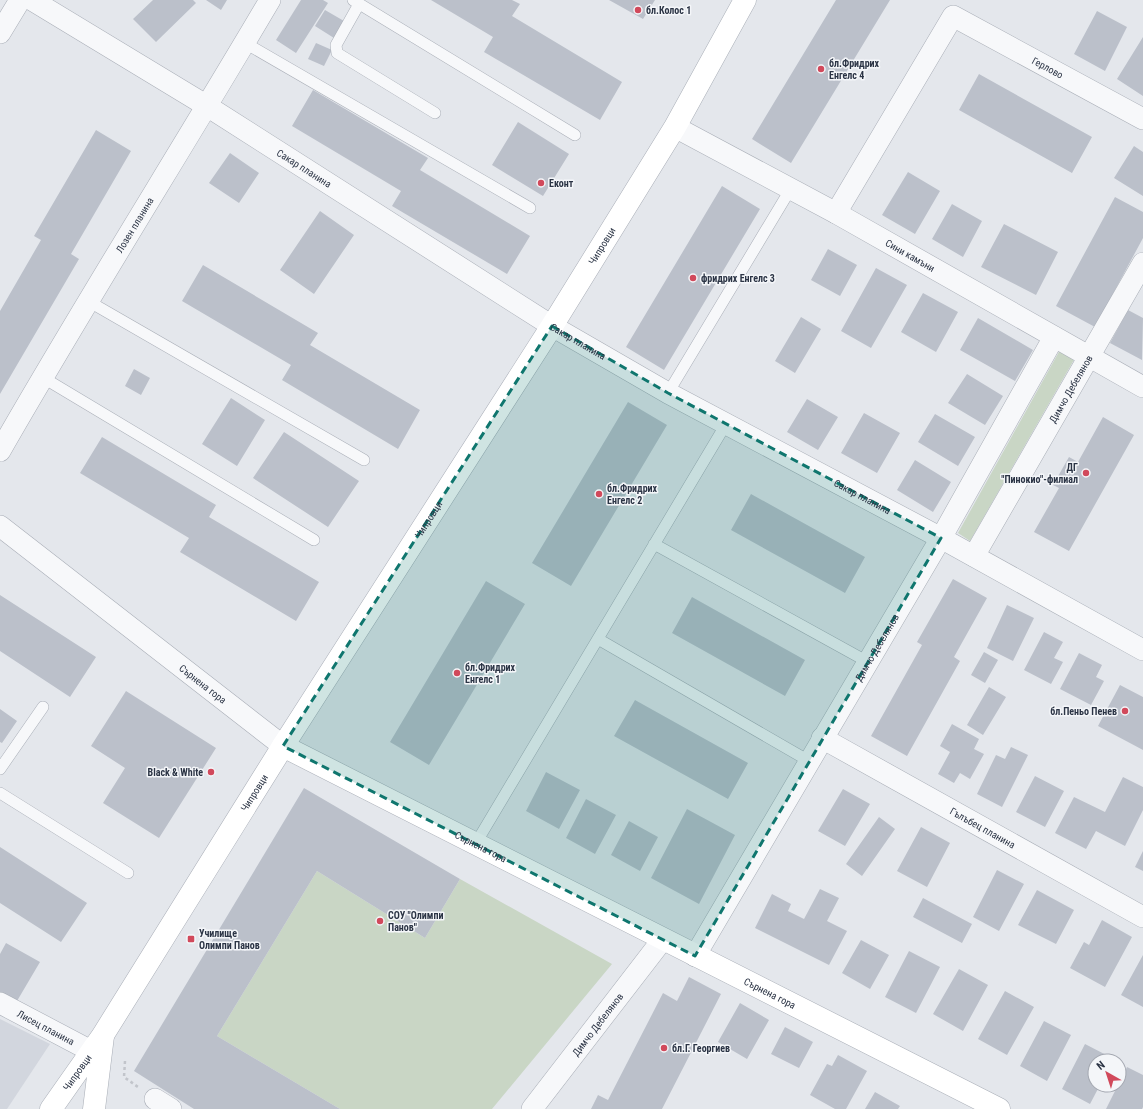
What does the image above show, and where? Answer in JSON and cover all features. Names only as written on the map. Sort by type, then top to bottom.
[{"type":"main road","name":"Чипровци","points":[[51,1109],[97,1043],[282,746],[552,326],[675,127],[745,0]]},
{"type":"main road","name":"Сърнена гора","points":[[282,746],[1000,1109]]},
{"type":"main road","name":"Чипровци","points":[[94,1109],[97,1043]]},
{"type":"street","points":[[0,33],[20,0]]},
{"type":"street","name":"Сакар планина","points":[[32,0],[208,106],[552,326],[668,393],[941,538],[1143,650]]},
{"type":"street","name":"Лозен планина","points":[[0,451],[42,377],[208,106],[270,0]]},
{"type":"street","name":"Герлово","points":[[836,213],[953,16],[1143,120]]},
{"type":"street","name":"Сини камъни","points":[[675,127],[790,190],[836,213],[1143,387]]},
{"type":"street","name":"Димчо Дебелянов","points":[[974,556],[1143,263]]},
{"type":"street","name":"Димчо Дебелянов","points":[[695,956],[941,538],[1054,337]]},
{"type":"street","name":"Сърнена гора","points":[[0,526],[282,746]]},
{"type":"street","name":"Гълъбец планина","points":[[822,738],[1143,917]]},
{"type":"street","name":"Димчо Дебелянов","points":[[532,1109],[663,939]]},
{"type":"street","name":"Лисец планина","points":[[0,1003],[97,1043]]},
{"type":"lane","points":[[436,113],[337,53],[336,45],[356,2],[575,135]]},
{"type":"lane","points":[[245,43],[530,208]]},
{"type":"lane","points":[[668,393],[790,190]]},
{"type":"lane","points":[[88,301],[364,460]]},
{"type":"lane","points":[[42,377],[314,540]]},
{"type":"lane","points":[[476,843],[726,424]]},
{"type":"lane","points":[[654,544],[868,662]]},
{"type":"lane","points":[[598,639],[809,761]]},
{"type":"lane","points":[[0,769],[43,707]]},
{"type":"lane","points":[[0,792],[128,873]]},
{"type":"path","points":[[97,1043],[125,1050],[124,1077],[163,1104]]},
{"type":"highlighted area","points":[[552,326],[668,393],[941,538],[695,956],[283,746]]},
{"type":"shaded area","points":[[0,1019],[50,1044],[7,1109],[0,1109]]},
{"type":"green space","points":[[1060,350],[1075,358],[970,541],[958,533]]},
{"type":"green space","name":"СОУ \"Олимпи Панов\"","points":[[317,871],[425,938],[460,879],[612,964],[492,1109],[340,1109],[217,1036]]},
{"type":"building","points":[[153,0],[193,0],[196,3],[156,42],[133,19]]},
{"type":"building","points":[[206,0],[227,0],[221,10]]},
{"type":"building","points":[[301,0],[323,0],[328,3],[296,53],[276,40]]},
{"type":"building","points":[[431,0],[512,0],[520,4],[512,16],[622,82],[600,120],[484,52],[493,37]]},
{"type":"building","name":"бл.Колос 1","points":[[609,0],[655,0],[643,19]]},
{"type":"building","name":"бл.Фридрих Енгелс 4","points":[[836,0],[890,0],[791,163],[752,139]]},
{"type":"building","points":[[325,10],[344,21],[334,38],[315,26]]},
{"type":"building","points":[[1097,11],[1127,27],[1105,71],[1074,54]]},
{"type":"building","points":[[1143,37],[1143,96],[1117,79]]},
{"type":"building","points":[[316,43],[332,50],[324,66],[308,59]]},
{"type":"building","points":[[979,74],[1092,137],[1072,173],[959,110]]},
{"type":"building","points":[[313,90],[428,158],[420,170],[530,236],[507,274],[392,206],[401,191],[292,126]]},
{"type":"building","points":[[518,122],[569,154],[543,196],[492,165]]},
{"type":"building","points":[[96,130],[131,151],[71,254],[79,259],[0,394],[0,311],[41,240],[34,236]]},
{"type":"building","points":[[1134,146],[1143,152],[1143,196],[1114,178]]},
{"type":"building","points":[[230,153],[259,173],[239,203],[209,183]]},
{"type":"building","points":[[908,172],[940,191],[915,234],[882,215]]},
{"type":"building","name":"фридрих Енгелс 3","points":[[722,186],[760,209],[664,370],[626,347]]},
{"type":"building","points":[[1115,197],[1143,212],[1143,238],[1095,327],[1056,306]]},
{"type":"building","points":[[952,204],[982,221],[963,257],[932,239]]},
{"type":"building","points":[[320,211],[354,235],[314,294],[280,270]]},
{"type":"building","points":[[1004,224],[1058,252],[1036,295],[981,267]]},
{"type":"building","points":[[828,249],[857,265],[840,296],[811,280]]},
{"type":"building","points":[[203,265],[318,333],[310,345],[420,410],[398,449],[282,380],[291,365],[182,301]]},
{"type":"building","points":[[876,268],[907,285],[871,348],[841,331]]},
{"type":"building","points":[[923,293],[958,312],[936,352],[901,332]]},
{"type":"building","points":[[1128,310],[1143,318],[1142,360],[1110,343]]},
{"type":"building","points":[[801,317],[821,329],[795,373],[775,361]]},
{"type":"building","points":[[978,318],[1033,350],[1015,381],[960,350]]},
{"type":"building","points":[[134,369],[150,378],[141,395],[125,386]]},
{"type":"building","points":[[967,374],[1003,396],[985,425],[948,403]]},
{"type":"building","points":[[231,398],[265,420],[237,466],[202,444]]},
{"type":"building","points":[[807,399],[838,417],[818,450],[787,432]]},
{"type":"building","name":"бл.Фридрих Енгелс 2","points":[[628,402],[667,425],[571,586],[532,563]]},
{"type":"building","points":[[864,413],[900,433],[877,473],[841,453]]},
{"type":"building","points":[[935,414],[975,437],[958,466],[918,442]]},
{"type":"building","name":"ДГ \"Пинокио\"-филиал","points":[[1103,417],[1134,435],[1069,551],[1034,532],[1059,488],[1053,485],[1069,457],[1078,462]]},
{"type":"building","points":[[284,432],[359,481],[328,527],[253,478]]},
{"type":"building","points":[[102,437],[216,505],[209,517],[319,582],[296,621],[180,552],[189,538],[80,473]]},
{"type":"building","points":[[915,460],[951,482],[933,512],[897,490]]},
{"type":"building","points":[[751,494],[865,557],[845,593],[731,530]]},
{"type":"building","points":[[953,579],[987,598],[954,657],[960,661],[907,756],[871,736],[922,645],[917,642]]},
{"type":"building","name":"бл.Фридрих Енгелс 1","points":[[486,581],[525,604],[429,765],[390,742]]},
{"type":"building","points":[[0,595],[96,657],[70,697],[0,651]]},
{"type":"building","points":[[692,597],[805,660],[785,696],[672,633]]},
{"type":"building","points":[[1007,605],[1034,618],[1013,661],[987,648]]},
{"type":"building","points":[[1044,632],[1063,642],[1054,658],[1063,662],[1051,684],[1024,670]]},
{"type":"building","points":[[984,652],[998,660],[985,683],[971,675]]},
{"type":"building","points":[[1079,653],[1102,665],[1096,677],[1104,681],[1091,705],[1060,689]]},
{"type":"building","name":"бл.Пеньо Пенев","points":[[1120,685],[1143,697],[1143,750],[1098,726]]},
{"type":"building","points":[[989,687],[1006,697],[983,735],[967,725]]},
{"type":"building","points":[[126,691],[216,748],[159,838],[103,803],[125,768],[91,746]]},
{"type":"building","points":[[635,700],[748,763],[728,799],[614,736]]},
{"type":"building","points":[[0,709],[17,721],[2,743],[0,742]]},
{"type":"building","points":[[952,724],[979,739],[974,749],[984,754],[970,779],[960,773],[954,783],[938,774],[950,752],[940,746]]},
{"type":"building","points":[[1011,747],[1028,755],[1002,807],[977,794],[996,755],[1005,759]]},
{"type":"building","points":[[546,772],[580,790],[559,829],[526,811]]},
{"type":"building","points":[[1035,776],[1064,791],[1045,827],[1016,812]]},
{"type":"building","points":[[1123,777],[1143,787],[1143,810],[1125,846],[1096,831],[1086,849],[1055,833],[1074,797],[1105,812]]},
{"type":"building","points":[[304,788],[460,879],[425,938],[317,871],[217,1036],[340,1109],[194,1109],[134,1071]]},
{"type":"building","points":[[843,789],[870,804],[845,846],[818,831]]},
{"type":"building","points":[[586,799],[616,815],[595,854],[566,838]]},
{"type":"building","points":[[687,809],[735,835],[699,904],[651,878]]},
{"type":"building","points":[[879,817],[895,829],[862,876],[846,864]]},
{"type":"building","points":[[629,821],[658,837],[640,871],[611,855]]},
{"type":"building","points":[[921,827],[950,843],[927,887],[897,871]]},
{"type":"building","points":[[0,847],[87,903],[61,942],[0,903]]},
{"type":"building","points":[[1143,851],[1143,871],[1135,867]]},
{"type":"building","points":[[997,870],[1024,884],[999,931],[973,917]]},
{"type":"building","points":[[820,889],[839,898],[827,921],[847,931],[829,965],[755,928],[772,894],[791,904],[788,911],[804,919]]},
{"type":"building","points":[[1037,890],[1074,910],[1056,944],[1018,925]]},
{"type":"building","points":[[923,898],[972,924],[962,943],[913,917]]},
{"type":"building","points":[[1102,920],[1132,937],[1105,987],[1070,968],[1084,942],[1089,945]]},
{"type":"building","points":[[861,940],[889,955],[870,989],[842,973]]},
{"type":"building","points":[[6,943],[40,962],[17,1001],[0,992],[0,954]]},
{"type":"building","points":[[909,951],[940,967],[916,1013],[885,997]]},
{"type":"building","points":[[1143,955],[1143,1007],[1121,995]]},
{"type":"building","points":[[959,969],[988,985],[963,1031],[933,1014]]},
{"type":"building","name":"бл.Г. Георгиев","points":[[689,977],[721,994],[662,1109],[591,1109],[598,1095],[608,1100],[663,993],[677,1001]]},
{"type":"building","points":[[1005,991],[1034,1007],[1007,1055],[978,1039]]},
{"type":"building","points":[[740,1003],[769,1020],[747,1059],[718,1042]]},
{"type":"building","points":[[1044,1021],[1071,1035],[1047,1081],[1020,1066]]},
{"type":"building","points":[[785,1027],[813,1042],[799,1068],[771,1054]]},
{"type":"building","points":[[1085,1044],[1102,1053],[1087,1053],[1087,1093],[1096,1093],[1090,1104],[1062,1089]]},
{"type":"building","points":[[838,1055],[867,1071],[846,1109],[835,1109],[810,1095],[827,1064],[832,1066]]},
{"type":"building","points":[[1127,1067],[1143,1075],[1142,1109],[1106,1109],[1114,1093],[1127,1093]]},
{"type":"building","points":[[875,1092],[900,1106],[898,1109],[865,1109]]},
{"type":"place","name":"бл.Колос 1","points":[[638,10]]},
{"type":"place","name":"бл.Фридрих Енгелс 4","points":[[821,69]]},
{"type":"place","name":"Еконт","points":[[541,183]]},
{"type":"place","name":"фридрих Енгелс 3","points":[[693,278]]},
{"type":"place","name":"ДГ \"Пинокио\"-филиал","points":[[1086,473]]},
{"type":"place","name":"бл.Фридрих Енгелс 2","points":[[599,494]]},
{"type":"place","name":"бл.Фридрих Енгелс 1","points":[[457,673]]},
{"type":"place","name":"бл.Пеньо Пенев","points":[[1125,711]]},
{"type":"place","name":"Black & White","points":[[211,772]]},
{"type":"place","name":"СОУ \"Олимпи Панов\"","points":[[380,921]]},
{"type":"place","name":"Училище Олимпи Панов","points":[[191,939]]},
{"type":"place","name":"бл.Г. Георгиев","points":[[664,1048]]}]
